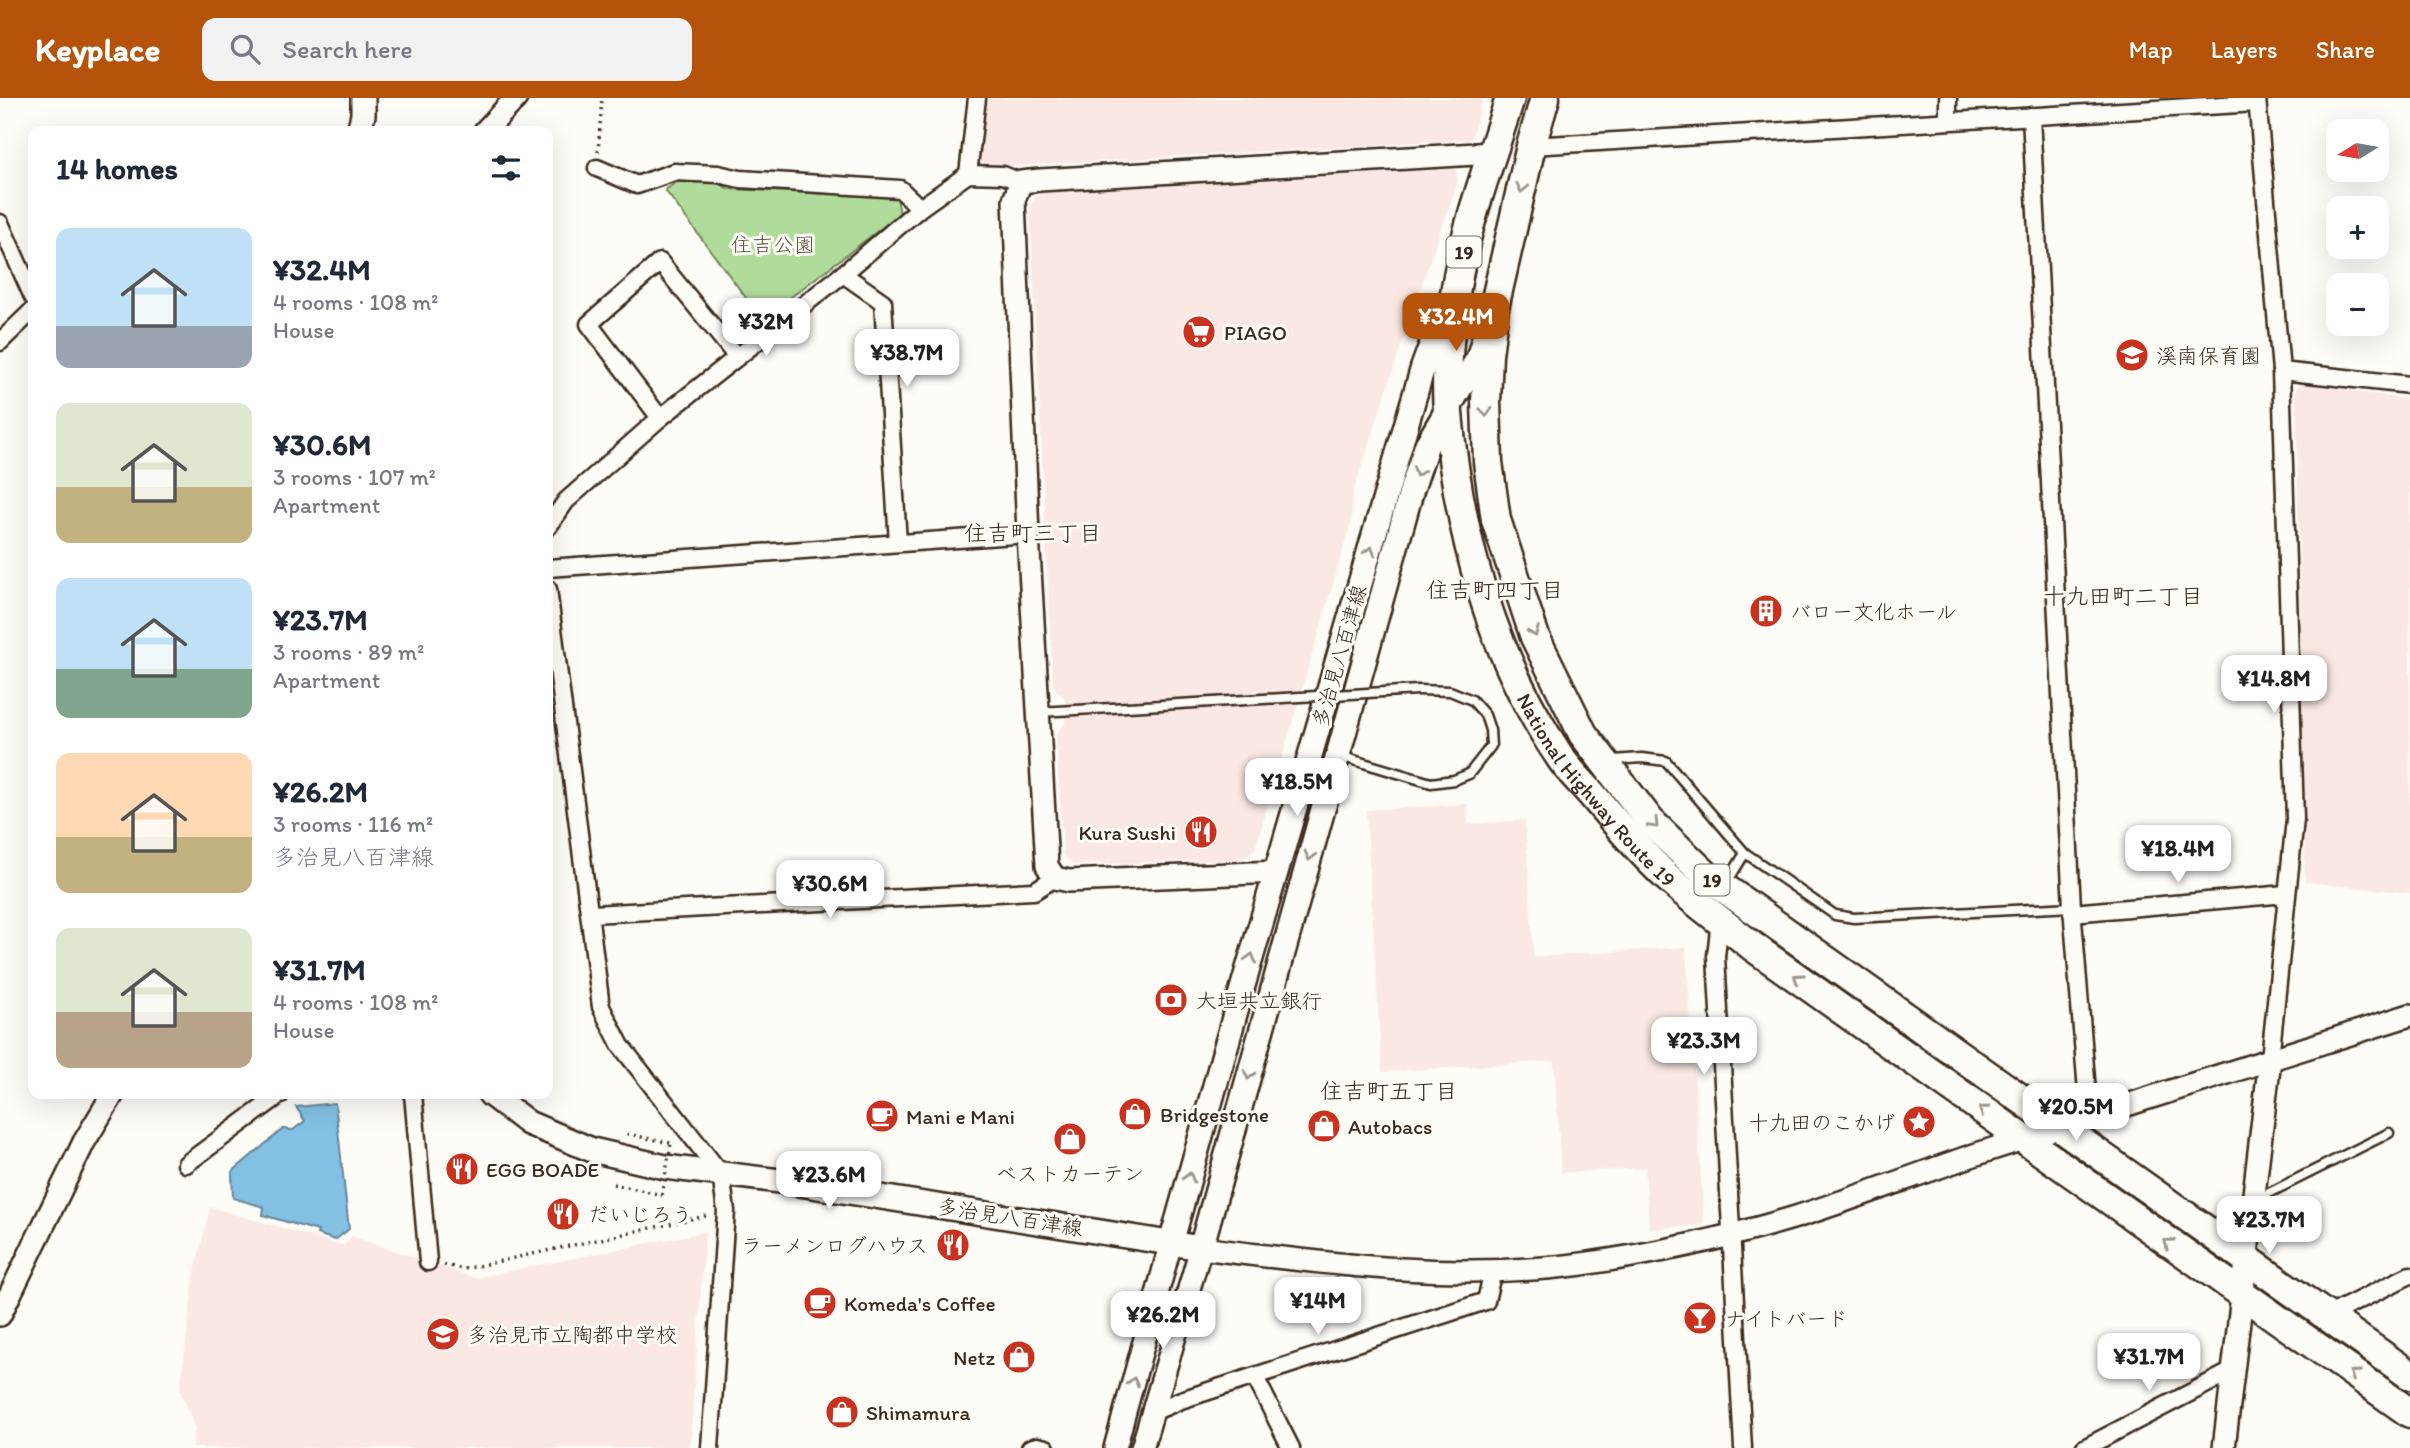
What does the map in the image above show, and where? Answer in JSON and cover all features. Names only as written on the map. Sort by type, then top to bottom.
[{"type":"highway","name":"National Highway Route 19","points":[[1510,98],[1470,226],[1459,274],[1449,349],[1448,411],[1464,526],[1480,584],[1500,643],[1560,758],[1625,834],[1671,880],[1752,946],[2410,1413]]},
{"type":"highway","name":"National Highway Route 19","points":[[1545,98],[1531,146],[1494,308],[1486,402],[1488,462],[1496,520],[1535,637],[1583,734],[1650,821],[1707,876],[2410,1375]]},
{"type":"main road","points":[[360,126],[363,98]]},
{"type":"main road","name":"多治見八百津線","points":[[1171,1243],[1423,367],[1459,274]]},
{"type":"main road","name":"多治見八百津線","points":[[496,1099],[528,1123],[592,1150],[664,1167],[1201,1248],[1412,489],[1427,444],[1478,358],[1494,308]]},
{"type":"street","points":[[490,126],[516,98]]},
{"type":"street","points":[[968,174],[977,98]]},
{"type":"street","points":[[1948,98],[1948,121]]},
{"type":"street","points":[[1531,146],[2257,100],[2281,372],[2295,819],[2248,1260],[2224,1448]]},
{"type":"street","points":[[2031,116],[2072,910],[2090,1116]]},
{"type":"street","points":[[553,520],[566,501],[660,418],[843,274],[920,208],[968,174],[1003,175],[1021,182],[1493,153]]},
{"type":"street","points":[[597,168],[637,185],[674,173],[718,174],[740,179],[900,189],[920,208]]},
{"type":"street","points":[[1021,182],[1014,200],[1028,534],[1047,866],[1055,878]]},
{"type":"street","points":[[0,223],[28,286]]},
{"type":"street","points":[[660,418],[589,324],[660,262],[737,357]]},
{"type":"street","points":[[843,274],[883,302],[898,544]]},
{"type":"street","points":[[0,342],[28,315]]},
{"type":"street","points":[[2281,372],[2410,384]]},
{"type":"street","points":[[553,568],[1028,534]]},
{"type":"street","points":[[553,627],[601,1007],[621,1046],[720,1174],[726,1211],[710,1448]]},
{"type":"street","points":[[591,914],[1034,891],[1055,878],[1069,881],[1277,872]]},
{"type":"street","points":[[2072,910],[2286,894]]},
{"type":"street","points":[[1720,920],[1716,956],[1743,1448]]},
{"type":"street","points":[[1142,1448],[1201,1248],[1348,1267],[1430,1272],[1581,1264],[1669,1250],[1798,1217],[2059,1126],[2410,1015]]},
{"type":"street","points":[[0,1315],[84,1142],[110,1099]]},
{"type":"street","points":[[186,1164],[274,1099]]},
{"type":"street","points":[[413,1099],[428,1262]]},
{"type":"street","points":[[1115,1448],[1171,1243]]},
{"type":"street","points":[[1153,1412],[1181,1400],[1486,1301],[1493,1270]]},
{"type":"street","points":[[2327,1317],[2410,1275]]},
{"type":"street","points":[[2084,1448],[2232,1371]]},
{"type":"street","points":[[1255,1377],[1291,1448]]},
{"type":"street","points":[[1030,1448],[1046,1448]]},
{"type":"lane","points":[[1038,712],[1418,690],[1450,691],[1472,700],[1485,715],[1490,730],[1491,746],[1469,774],[1454,780],[1431,783],[1337,756]]},
{"type":"lane","points":[[1604,761],[1642,758],[1666,761],[1745,853],[1835,915],[1854,918],[2072,910]]},
{"type":"lane","points":[[1724,889],[1745,853]]},
{"type":"lane","points":[[2254,1200],[2389,1133]]},
{"type":"path","points":[[597,168],[602,98]]},
{"type":"path","points":[[612,1184],[662,1195],[671,1143],[618,1132]]},
{"type":"path","points":[[428,1262],[464,1269],[726,1211]]},
{"type":"shaded area","points":[[986,98],[1483,98],[1471,139],[982,168],[978,160]]},
{"type":"shaded area","points":[[1455,169],[1458,181],[1353,493],[1351,523],[1255,849],[1243,859],[1074,865],[1063,855],[1056,735],[1065,723],[1065,698],[1053,687],[1030,206],[1040,193]]},
{"type":"shaded area","points":[[2302,383],[2410,400],[2410,893],[2305,882],[2296,387]]},
{"type":"shaded area","points":[[1467,804],[1468,824],[1525,820],[1534,957],[1686,947],[1704,1225],[1649,1229],[1645,1168],[1561,1173],[1554,1061],[1382,1072],[1366,810]]},
{"type":"shaded area","name":"多治見市立陶都中学校","points":[[210,1207],[344,1246],[352,1236],[475,1278],[705,1232],[690,1448],[192,1448],[195,1428],[180,1390],[195,1270]]},
{"type":"green space","name":"住吉公園","points":[[716,180],[728,189],[897,197],[900,214],[762,319],[665,190],[677,182]]},
{"type":"water","points":[[335,1103],[349,1229],[335,1240],[317,1234],[318,1231],[263,1215],[264,1207],[233,1198],[232,1172],[283,1129],[293,1130],[305,1121],[296,1107]]},
{"type":"place","name":"PIAGO","points":[[1199,332]]},
{"type":"place","name":"溪南保育園","points":[[2132,355]]},
{"type":"place","name":"バロー文化ホール","points":[[1766,611]]},
{"type":"place","name":"Kura Sushi","points":[[1201,832]]},
{"type":"place","name":"大垣共立銀行","points":[[1171,1000]]},
{"type":"place","name":"Bridgestone","points":[[1135,1114]]},
{"type":"place","name":"Mani e Mani","points":[[882,1116]]},
{"type":"place","name":"十九田のこかげ","points":[[1919,1122]]},
{"type":"place","name":"Autobacs","points":[[1324,1126]]},
{"type":"place","name":"ベストカーテン","points":[[1070,1139]]},
{"type":"place","name":"EGG BOADE","points":[[462,1169]]},
{"type":"place","name":"だいじろう","points":[[563,1214]]},
{"type":"place","name":"ラーメンログハウス","points":[[953,1245]]},
{"type":"place","name":"Komeda's Coffee","points":[[820,1303]]},
{"type":"place","name":"ナイトバード","points":[[1700,1318]]},
{"type":"place","name":"多治見市立陶都中学校","points":[[443,1334]]},
{"type":"place","name":"Netz","points":[[1019,1357]]},
{"type":"place","name":"Shimamura","points":[[842,1412]]},
{"type":"district","name":"住吉町三丁目","points":[[1033,533]]},
{"type":"district","name":"住吉町四丁目","points":[[1495,590]]},
{"type":"district","name":"十九田町二丁目","points":[[2123,596]]},
{"type":"district","name":"住吉町五丁目","points":[[1389,1091]]}]
